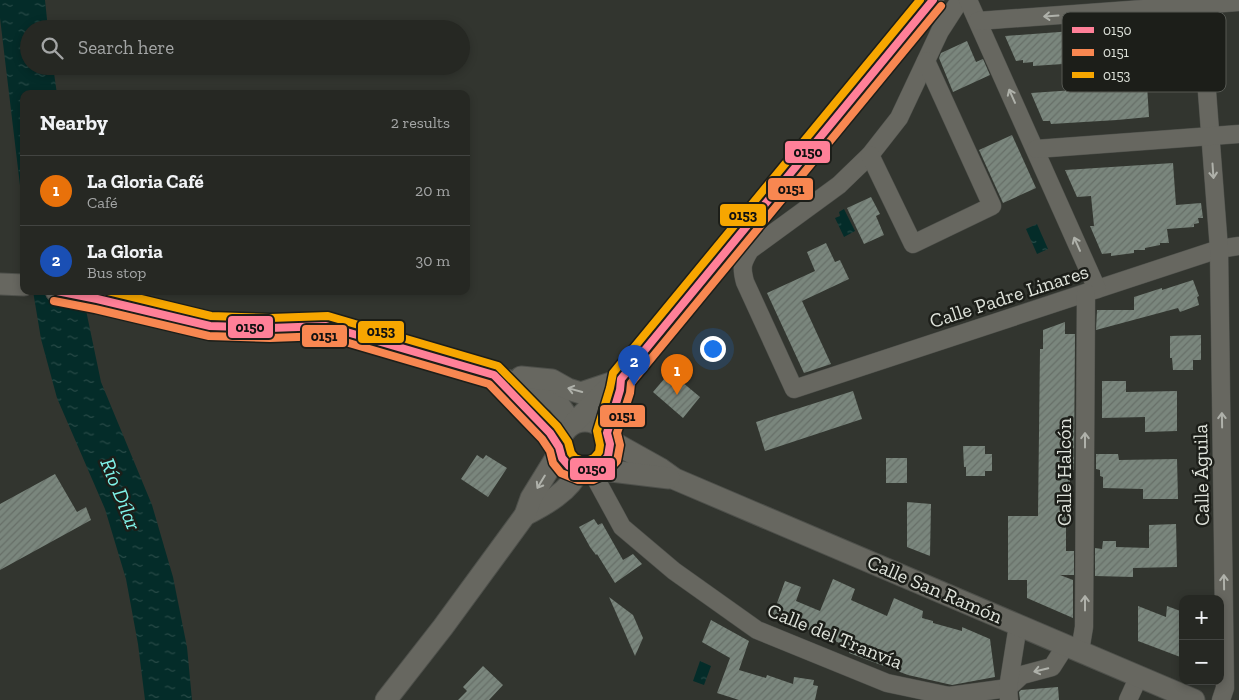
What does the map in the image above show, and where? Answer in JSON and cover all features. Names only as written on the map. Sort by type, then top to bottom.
[{"type":"street","points":[[590,469],[569,466],[562,458],[560,438],[565,430],[609,387],[621,379],[933,0]]},
{"type":"street","points":[[926,60],[992,206],[913,244],[870,155],[898,118],[940,30],[960,0]]},
{"type":"street","points":[[968,0],[1036,149],[1091,291]]},
{"type":"street","points":[[1083,12],[1200,2],[1239,2]]},
{"type":"street","points":[[978,21],[1062,14]]},
{"type":"street","name":"Calle Águila","points":[[1207,92],[1219,249],[1232,560],[1225,688],[1220,700]]},
{"type":"street","points":[[1036,149],[1239,134]]},
{"type":"street","name":"Calle Padre Linares","points":[[870,155],[839,185],[750,250],[743,261],[742,272],[745,282],[794,390],[1219,249],[1239,246]]},
{"type":"street","points":[[0,284],[20,285]]},
{"type":"street","name":"Calle Halcón","points":[[1073,648],[1084,627],[1091,291]]},
{"type":"street","points":[[76,295],[210,326],[270,328],[326,326],[536,389],[558,403],[574,423]]},
{"type":"street","points":[[494,376],[552,380],[568,389],[581,393],[621,379]]},
{"type":"street","points":[[494,376],[550,433],[560,449]]},
{"type":"street","points":[[526,515],[543,506],[574,480],[608,456],[608,438],[621,379]]},
{"type":"street","points":[[574,423],[591,421],[600,425],[608,438]]},
{"type":"street","name":"Calle San Ramón","points":[[608,438],[626,450],[661,468],[675,479],[1194,700]]},
{"type":"street","points":[[386,700],[526,515],[531,498],[560,449]]},
{"type":"street","name":"Calle San Ramón","points":[[590,469],[675,479]]},
{"type":"street","name":"Calle del Tranvía","points":[[590,469],[622,527],[674,571],[757,630],[887,691],[949,696],[1009,694]]},
{"type":"street","points":[[1009,694],[1018,625]]},
{"type":"street","points":[[1009,694],[1022,675],[1052,668],[1073,648]]},
{"type":"street","points":[[1128,700],[1139,676]]},
{"type":"water","points":[[0,0],[45,0],[47,20],[20,20],[20,75],[54,75],[56,90],[20,90],[20,186],[0,18]]},
{"type":"water","points":[[844,209],[855,231],[844,237],[835,218],[840,216],[839,212]]},
{"type":"water","points":[[1037,224],[1048,249],[1037,254],[1026,229]]},
{"type":"water","name":"Río Dílar","points":[[34,295],[83,295],[101,382],[152,505],[173,577],[187,647],[192,700],[145,700],[138,644],[126,579],[105,509],[57,398],[41,339]]},
{"type":"water","points":[[700,661],[711,666],[704,685],[693,681]]},
{"type":"building","points":[[1062,32],[1062,64],[1033,66],[1033,62],[1023,63],[1023,60],[1016,61],[1005,36]]},
{"type":"building","points":[[967,41],[976,62],[983,59],[990,75],[953,92],[939,58],[941,53]]},
{"type":"building","points":[[1062,91],[1147,92],[1149,117],[1051,124],[1050,121],[1043,121],[1031,93]]},
{"type":"building","points":[[1012,135],[1036,188],[1003,203],[979,150]]},
{"type":"building","points":[[1173,163],[1176,205],[1201,203],[1203,218],[1198,218],[1199,223],[1194,224],[1194,227],[1167,229],[1169,243],[1160,243],[1160,245],[1145,248],[1145,250],[1134,250],[1134,253],[1111,256],[1111,253],[1102,254],[1090,226],[1094,226],[1091,196],[1077,197],[1065,170]]},
{"type":"building","points":[[871,197],[880,214],[876,216],[884,235],[864,244],[847,208]]},
{"type":"building","points":[[826,243],[835,262],[840,260],[849,279],[802,301],[831,364],[804,373],[767,293],[815,271],[807,252]]},
{"type":"building","points":[[1193,280],[1199,296],[1197,297],[1199,305],[1180,312],[1178,308],[1096,330],[1097,310],[1134,310],[1134,297]]},
{"type":"building","points":[[1065,322],[1065,334],[1075,334],[1074,470],[1070,470],[1070,496],[1066,496],[1066,551],[1074,551],[1074,575],[1060,575],[1073,580],[1073,618],[1027,598],[1027,580],[1008,580],[1008,516],[1038,516],[1040,349],[1043,349],[1043,330]]},
{"type":"building","points":[[1201,335],[1201,360],[1193,360],[1193,370],[1173,370],[1172,358],[1170,358],[1170,336]]},
{"type":"building","points":[[670,372],[700,397],[683,418],[653,392]]},
{"type":"building","points":[[1102,381],[1126,381],[1126,392],[1177,391],[1177,431],[1145,432],[1145,417],[1102,418]]},
{"type":"building","points":[[853,391],[862,419],[765,451],[756,422]]},
{"type":"building","points":[[963,446],[985,446],[985,454],[992,454],[992,471],[985,471],[985,476],[966,476]]},
{"type":"building","points":[[1096,454],[1118,454],[1119,460],[1177,459],[1178,499],[1143,499],[1143,489],[1103,488],[1103,477],[1100,476],[1100,470],[1096,469]]},
{"type":"building","points":[[477,455],[483,459],[486,455],[507,468],[488,497],[461,479]]},
{"type":"building","points":[[886,458],[907,458],[907,483],[886,483]]},
{"type":"building","points":[[55,474],[77,512],[86,507],[91,520],[0,570],[0,504]]},
{"type":"building","points":[[907,502],[931,504],[930,556],[907,547]]},
{"type":"building","points":[[594,519],[598,525],[602,523],[623,560],[633,554],[642,564],[615,583],[597,554],[590,547],[579,527]]},
{"type":"building","points":[[1176,524],[1177,567],[1133,568],[1133,577],[1095,576],[1095,548],[1102,549],[1103,541],[1116,541],[1116,547],[1149,548],[1149,525]]},
{"type":"building","points":[[833,579],[855,589],[851,600],[887,616],[894,598],[923,611],[922,618],[933,621],[933,623],[962,631],[962,627],[990,639],[995,677],[952,685],[908,675],[849,653],[851,648],[800,626],[799,630],[786,624],[788,620],[773,614],[785,581],[801,587],[796,601],[820,611]]},
{"type":"building","points":[[609,597],[633,615],[643,638],[635,656]]},
{"type":"building","points":[[1138,606],[1166,617],[1167,606],[1179,610],[1179,656],[1138,641]]},
{"type":"building","points":[[711,620],[749,641],[739,670],[766,678],[767,675],[793,684],[794,677],[814,680],[813,685],[818,686],[815,700],[739,700],[717,693],[730,658],[702,642]]},
{"type":"building","points":[[483,666],[503,685],[489,700],[458,700],[467,691],[463,687]]},
{"type":"building","points":[[1058,687],[1059,700],[1020,700],[1019,692],[1021,690]]},
{"type":"transit line","name":"0153","points":[[124,295],[211,316],[270,318],[328,316],[498,366],[557,426],[568,442],[571,453],[575,458],[589,460],[594,458],[599,452],[600,445],[597,431],[613,373],[920,0]]},
{"type":"transit line","name":"0150","points":[[77,295],[210,326],[270,328],[326,326],[494,375],[550,433],[559,447],[562,458],[569,466],[579,470],[591,470],[600,466],[608,456],[610,444],[607,433],[620,390],[621,379],[933,0]]},
{"type":"transit line","name":"0151","points":[[54,301],[209,336],[270,338],[325,336],[489,384],[542,439],[550,451],[553,463],[561,473],[578,480],[593,480],[604,475],[617,461],[620,445],[617,433],[630,393],[631,383],[941,6]]},
{"type":"place","name":"La Gloria","points":[[634,386]]},
{"type":"place","name":"La Gloria Café","points":[[677,395]]}]
